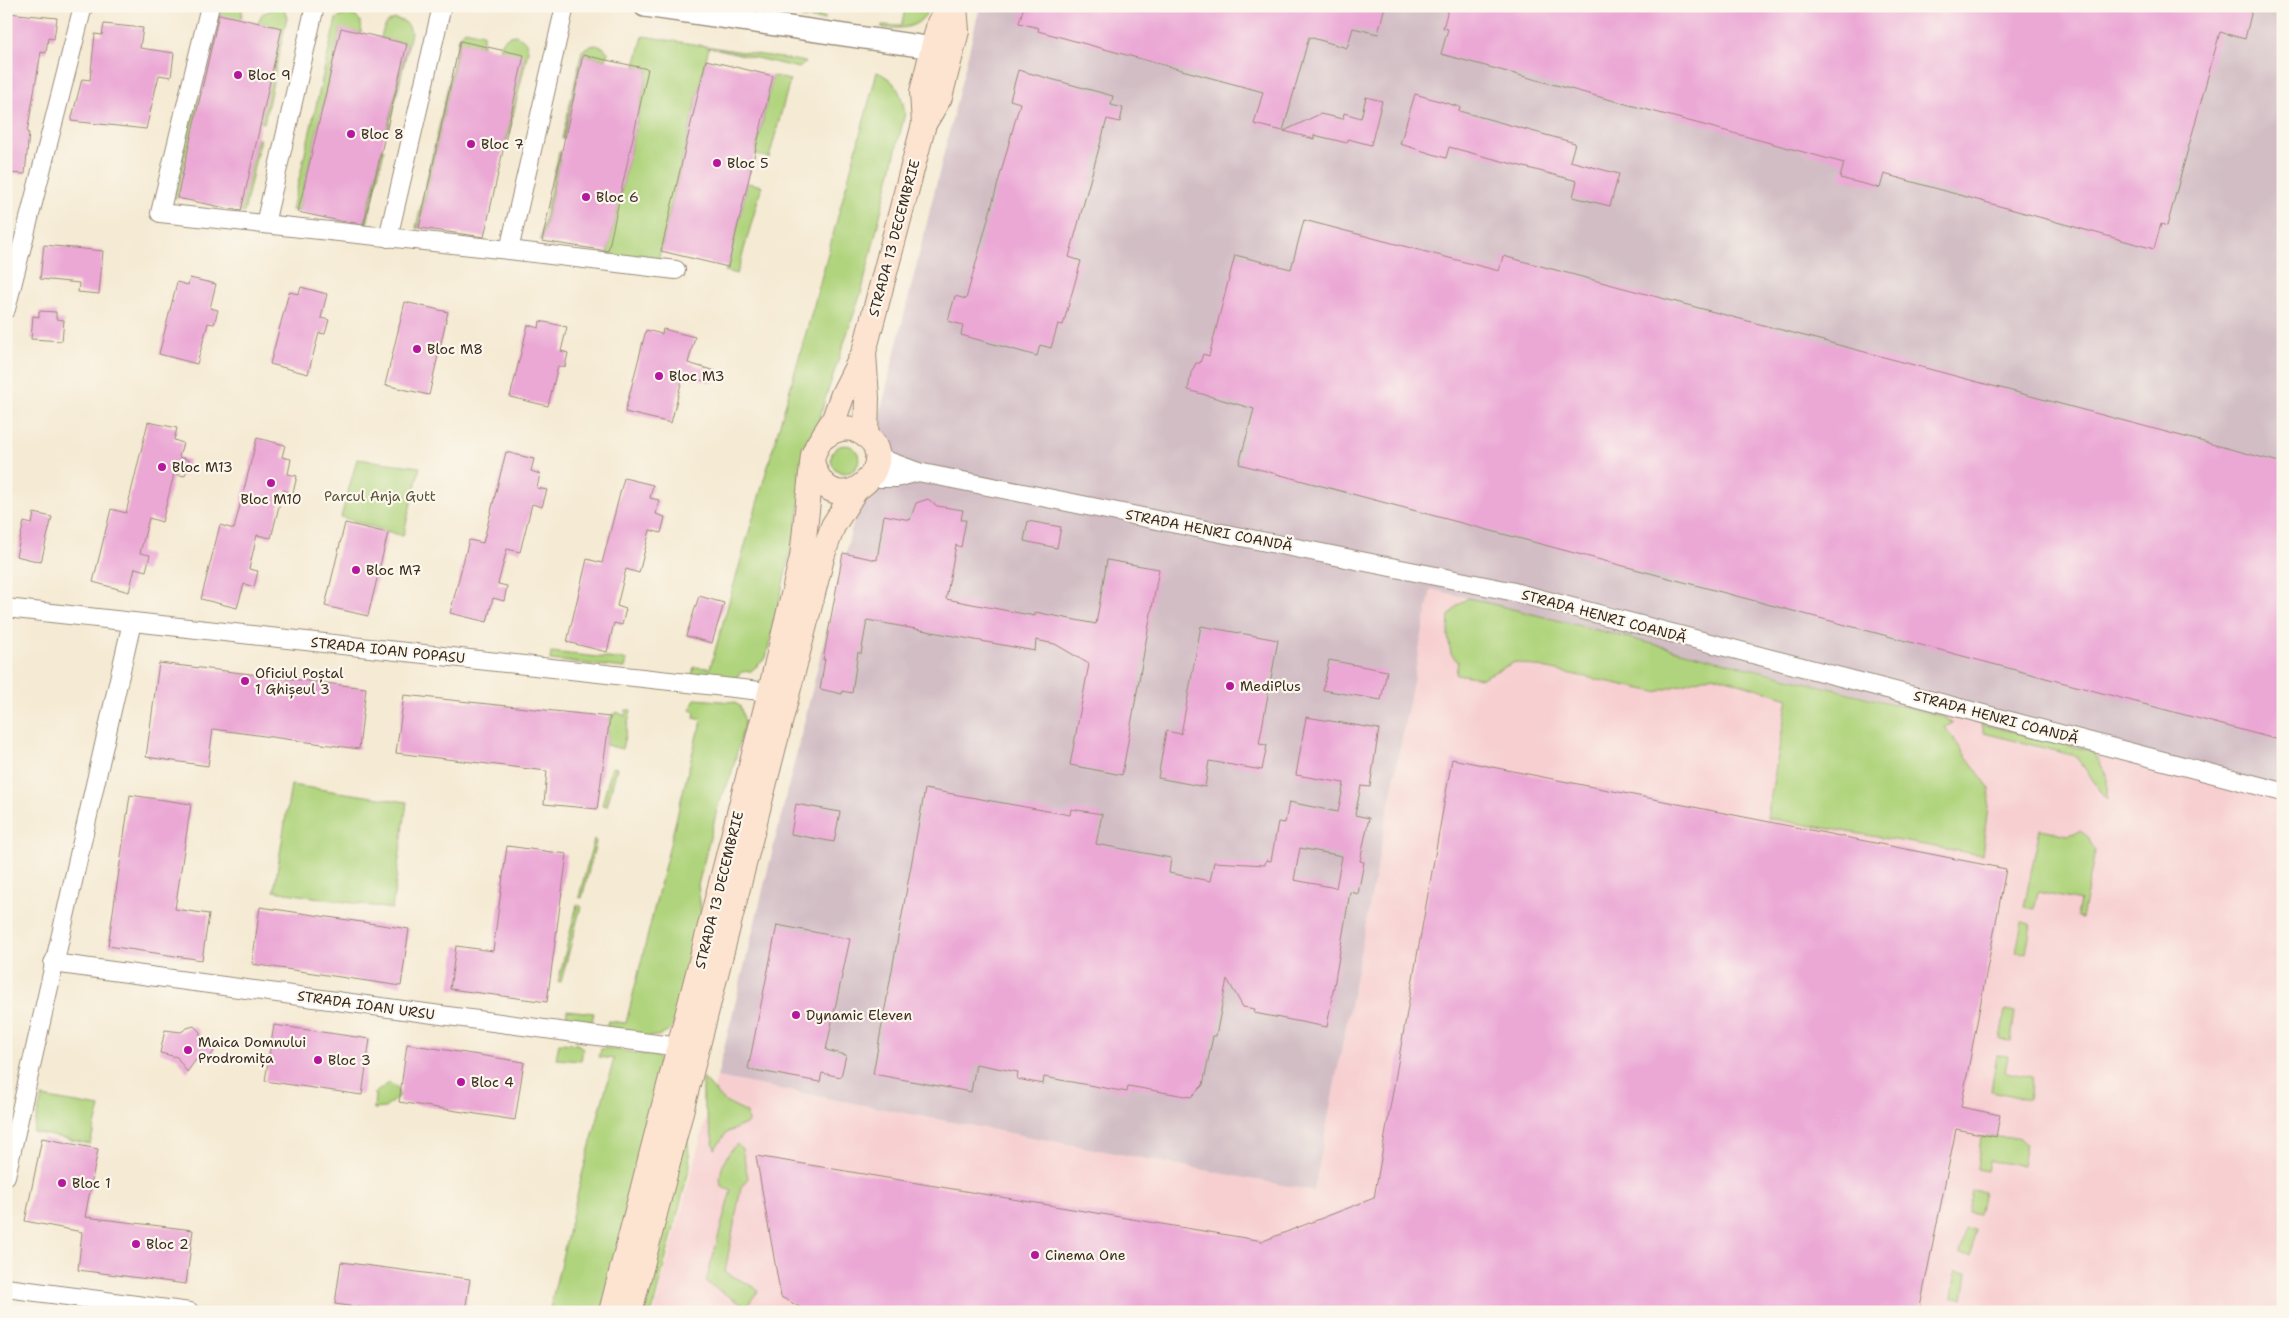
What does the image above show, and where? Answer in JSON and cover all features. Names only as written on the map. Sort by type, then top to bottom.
[{"type":"main road","name":"STRADA 13 DECEMBRIE","points":[[924,124],[922,92],[939,23],[951,6]]},
{"type":"main road","name":"STRADA 13 DECEMBRIE","points":[[611,1312],[770,692],[802,557],[813,455],[834,419],[864,352],[924,124],[940,97],[957,31],[955,6]]},
{"type":"main road","name":"STRADA 13 DECEMBRIE","points":[[630,1312],[823,554],[832,526],[877,462],[871,444],[864,352]]},
{"type":"main road","points":[[823,438],[831,432],[845,428],[853,429],[871,444]]},
{"type":"main road","points":[[813,465],[817,475],[829,488],[846,492],[863,484]]},
{"type":"street","points":[[6,309],[83,6]]},
{"type":"street","points":[[210,6],[160,213],[509,250],[676,270]]},
{"type":"street","points":[[266,224],[315,6]]},
{"type":"street","points":[[388,238],[442,6]]},
{"type":"street","points":[[509,250],[565,6]]},
{"type":"street","points":[[645,6],[933,48]]},
{"type":"street","name":"STRADA HENRI COANDĂ","points":[[871,444],[888,461],[918,472],[1510,591],[2283,792]]},
{"type":"street","name":"STRADA HENRI COANDĂ","points":[[863,484],[918,472]]},
{"type":"street","name":"STRADA IOAN POPASU","points":[[6,608],[770,692]]},
{"type":"street","points":[[6,1176],[132,622]]},
{"type":"street","name":"STRADA IOAN URSU","points":[[53,963],[679,1047]]},
{"type":"street","points":[[6,1288],[190,1312]]},
{"type":"shaded area","points":[[980,6],[2283,6],[2283,798],[1431,589],[1314,1191],[717,1077]]},
{"type":"shaded area","points":[[1431,589],[2283,798],[2283,1312],[654,1312],[717,1077],[1314,1191]]},
{"type":"green space","points":[[217,6],[243,6],[241,19],[177,198],[173,197]]},
{"type":"green space","points":[[748,6],[810,6],[808,14],[825,17],[825,20],[802,18],[802,14]]},
{"type":"green space","points":[[906,6],[930,6],[922,19],[910,26],[904,28],[882,28],[882,25],[901,26]]},
{"type":"green space","points":[[278,7],[283,7],[287,17],[264,123],[261,122],[258,23],[262,14]]},
{"type":"green space","points":[[347,14],[355,16],[361,22],[361,33],[341,29],[298,212],[292,210],[336,19]]},
{"type":"green space","points":[[395,19],[406,23],[411,33],[389,128],[387,128],[407,44],[381,38],[385,26]]},
{"type":"green space","points":[[465,30],[483,34],[483,46],[460,42],[419,228],[416,228],[459,38]]},
{"type":"green space","points":[[515,35],[524,40],[528,51],[507,140],[505,140],[500,50],[504,40]]},
{"type":"green space","points":[[643,36],[806,62],[799,68],[709,47],[657,266],[607,255],[648,70],[635,66]]},
{"type":"green space","points":[[595,45],[603,47],[608,52],[606,60],[583,55],[564,139],[562,139],[582,51],[587,47]]},
{"type":"green space","points":[[877,72],[889,79],[897,88],[905,113],[862,290],[825,399],[813,443],[794,537],[766,658],[751,671],[741,672],[736,678],[692,675],[694,667],[710,668],[814,305]]},
{"type":"green space","points":[[773,76],[790,80],[769,158],[755,154]]},
{"type":"green space","points":[[257,139],[260,139],[244,213],[240,212]]},
{"type":"green space","points":[[382,149],[384,150],[366,228],[364,227]]},
{"type":"green space","points":[[559,152],[561,153],[542,241],[540,240]]},
{"type":"green space","points":[[748,183],[762,186],[737,274],[725,271],[728,266]]},
{"type":"green space","points":[[845,445],[855,449],[859,459],[855,469],[845,473],[835,469],[831,459],[835,449]]},
{"type":"green space","name":"Parcul Anja Gutt","points":[[357,459],[420,467],[403,536],[341,517]]},
{"type":"green space","points":[[1468,598],[1942,716],[1953,723],[1945,727],[1990,789],[1982,855],[1767,818],[1788,698],[1713,675],[1656,692],[1515,662],[1482,678],[1456,674],[1458,662],[1451,654],[1448,636],[1449,616],[1458,605]]},
{"type":"green space","points":[[551,652],[627,660],[625,668],[550,660]]},
{"type":"green space","points":[[695,699],[733,702],[740,706],[745,722],[731,775],[718,806],[698,885],[702,921],[673,1027],[667,1032],[652,1037],[610,1032],[606,1028],[608,1021],[626,1023],[698,731],[700,730],[702,720],[694,718],[695,711],[690,710]]},
{"type":"green space","points":[[626,710],[631,710],[622,749],[606,745],[610,717],[617,712],[625,716]]},
{"type":"green space","points":[[1981,724],[2092,751],[2107,775],[2107,800],[2076,756],[1984,733]]},
{"type":"green space","points":[[612,767],[617,768],[607,806],[602,805]]},
{"type":"green space","points":[[291,785],[407,802],[392,909],[274,891]]},
{"type":"green space","points":[[2040,829],[2068,835],[2080,831],[2087,836],[2095,851],[2082,918],[2077,917],[2080,901],[2038,892],[2034,909],[2024,907]]},
{"type":"green space","points":[[594,839],[596,842],[582,898],[579,897]]},
{"type":"green space","points":[[577,905],[581,906],[561,982],[558,982]]},
{"type":"green space","points":[[2022,922],[2031,924],[2026,953],[2016,952]]},
{"type":"green space","points":[[567,1010],[594,1013],[591,1025],[566,1023]]},
{"type":"green space","points":[[2005,1010],[2015,1012],[2011,1041],[2000,1040]]},
{"type":"green space","points":[[559,1043],[577,1044],[583,1048],[581,1061],[556,1059]]},
{"type":"green space","points":[[606,1048],[656,1056],[663,1065],[602,1312],[549,1312],[583,1171],[614,1059],[599,1057],[601,1049]]},
{"type":"green space","points":[[1997,1055],[2008,1056],[2005,1072],[2032,1077],[2029,1099],[1991,1091]]},
{"type":"green space","points":[[703,1078],[725,1102],[747,1113],[748,1123],[726,1133],[715,1149],[703,1100]]},
{"type":"green space","points":[[389,1083],[397,1087],[399,1096],[385,1108],[374,1109],[375,1093]]},
{"type":"green space","points":[[42,1097],[100,1107],[90,1144],[33,1132]]},
{"type":"green space","points":[[687,1135],[690,1166],[652,1312],[640,1312]]},
{"type":"green space","points":[[1981,1137],[2020,1138],[2026,1144],[2022,1165],[1989,1161],[1987,1171],[1977,1169]]},
{"type":"green space","points":[[737,1144],[742,1149],[748,1178],[741,1187],[725,1272],[759,1290],[746,1307],[706,1282],[731,1190],[721,1186],[722,1169],[729,1152]]},
{"type":"green space","points":[[1972,1190],[1984,1192],[1979,1214],[1968,1212]]},
{"type":"green space","points":[[1965,1229],[1975,1230],[1971,1256],[1960,1254]]},
{"type":"green space","points":[[1956,1271],[1967,1273],[1963,1298],[1952,1297]]},
{"type":"building","points":[[1024,6],[1385,6],[1378,34],[1353,28],[1347,48],[1309,37],[1283,131],[1254,124],[1263,92],[1038,31],[1039,28],[1019,23]]},
{"type":"building","points":[[1449,6],[2253,6],[2245,39],[2220,32],[2167,226],[2161,224],[2154,249],[1884,174],[1880,188],[1840,178],[1844,163],[1441,54],[1448,29],[1443,28]]},
{"type":"building","points":[[8,13],[57,18],[54,39],[48,38],[46,53],[41,52],[27,133],[29,133],[25,174],[6,173],[6,32]]},
{"type":"building","name":"Bloc 9","points":[[219,14],[282,28],[241,211],[177,198]]},
{"type":"building","points":[[104,24],[143,28],[140,48],[174,53],[171,77],[159,75],[146,129],[71,121],[82,79],[90,80],[95,34],[102,35]]},
{"type":"building","name":"Bloc 8","points":[[341,28],[407,44],[364,224],[298,212]]},
{"type":"building","name":"Bloc 7","points":[[460,41],[524,55],[484,237],[419,228]]},
{"type":"building","name":"Bloc 6","points":[[583,55],[648,69],[608,251],[542,241]]},
{"type":"building","name":"Bloc 5","points":[[706,60],[773,76],[728,267],[661,251]]},
{"type":"building","points":[[1018,70],[1113,96],[1111,105],[1123,108],[1120,122],[1107,119],[1069,257],[1081,261],[1063,325],[1058,324],[1051,348],[1040,345],[1037,356],[961,335],[963,325],[948,321],[955,296],[966,299],[1020,103],[1010,100]]},
{"type":"building","points":[[1415,94],[1460,107],[1459,111],[1575,143],[1570,161],[1619,174],[1610,206],[1573,197],[1577,181],[1449,147],[1446,158],[1400,144]]},
{"type":"building","points":[[1366,97],[1382,101],[1371,145],[1348,139],[1347,143],[1314,135],[1314,139],[1284,131],[1320,114],[1343,119],[1344,113],[1361,118]]},
{"type":"building","points":[[1304,220],[1499,271],[1503,256],[2283,463],[2283,741],[1239,464],[1254,409],[1188,390],[1191,373],[1196,363],[1200,363],[1203,354],[1209,356],[1235,255],[1291,269]]},
{"type":"building","points":[[44,245],[103,251],[99,294],[78,292],[79,283],[40,279]]},
{"type":"building","points":[[190,278],[216,284],[210,308],[218,310],[214,324],[208,323],[197,364],[159,354],[177,282],[188,285]]},
{"type":"building","points":[[301,287],[327,294],[321,318],[329,320],[325,334],[319,333],[308,374],[270,364],[289,292],[299,294]]},
{"type":"building","name":"Bloc M8","points":[[405,302],[448,312],[429,395],[385,385]]},
{"type":"building","points":[[39,311],[56,312],[56,319],[64,320],[62,341],[31,339],[33,316],[39,317]]},
{"type":"building","points":[[540,321],[567,327],[561,351],[568,353],[565,367],[558,366],[548,406],[510,397],[528,325],[539,328]]},
{"type":"building","name":"Bloc M3","points":[[663,329],[695,337],[688,363],[715,371],[712,383],[683,376],[671,423],[625,412],[646,330],[662,334]]},
{"type":"building","points":[[148,422],[177,428],[174,440],[183,443],[179,457],[189,460],[185,476],[174,474],[162,522],[149,518],[140,553],[150,555],[146,571],[135,568],[129,592],[93,582],[111,509],[126,513]]},
{"type":"building","points":[[257,438],[285,445],[282,457],[291,459],[288,474],[297,476],[293,493],[283,490],[271,538],[257,535],[249,569],[258,571],[254,587],[244,584],[237,608],[201,599],[220,525],[234,529]]},
{"type":"building","points":[[506,452],[534,459],[531,471],[540,474],[537,488],[547,490],[542,507],[532,504],[520,552],[507,549],[498,584],[507,586],[504,601],[493,598],[487,622],[450,613],[469,540],[483,543]]},
{"type":"building","points":[[624,478],[653,485],[650,498],[659,500],[656,514],[665,517],[661,533],[650,530],[639,573],[626,569],[617,606],[626,609],[622,625],[614,623],[607,652],[567,642],[587,559],[602,563]]},
{"type":"building","points":[[928,499],[937,506],[963,510],[961,520],[966,520],[961,547],[956,545],[946,599],[1035,616],[1035,612],[1096,624],[1107,560],[1159,569],[1122,775],[1070,765],[1089,664],[1055,644],[1036,640],[1035,651],[867,620],[861,654],[858,652],[852,693],[842,691],[842,694],[820,689],[825,659],[823,660],[843,553],[877,560],[884,515],[910,520],[916,503]]},
{"type":"building","points":[[34,513],[52,517],[41,562],[16,556],[24,522],[32,524]]},
{"type":"building","points":[[1028,521],[1061,527],[1057,548],[1024,541]]},
{"type":"building","name":"Bloc M7","points":[[345,523],[388,533],[368,616],[325,606]]},
{"type":"building","points":[[699,596],[724,603],[712,643],[686,636]]},
{"type":"building","name":"MediPlus","points":[[1201,626],[1278,640],[1259,744],[1267,745],[1262,770],[1209,761],[1205,787],[1158,778],[1166,731],[1181,734]]},
{"type":"building","points":[[1329,660],[1387,671],[1381,700],[1323,690]]},
{"type":"building","points":[[159,663],[366,688],[359,749],[213,729],[208,766],[146,757]]},
{"type":"building","points":[[404,695],[610,717],[597,809],[544,804],[547,771],[396,753]]},
{"type":"building","points":[[1306,717],[1379,729],[1370,787],[1361,786],[1355,815],[1369,818],[1360,861],[1364,862],[1358,894],[1350,892],[1327,1027],[1254,1013],[1255,1009],[1243,1007],[1227,979],[1216,1036],[1213,1036],[1203,1085],[1191,1097],[1128,1086],[1127,1092],[1044,1077],[1043,1084],[1017,1079],[1018,1072],[976,1064],[971,1092],[873,1074],[925,789],[1070,815],[1071,809],[1102,814],[1096,844],[1171,858],[1169,873],[1210,881],[1214,862],[1265,865],[1266,860],[1271,861],[1278,822],[1285,823],[1289,802],[1338,812],[1344,783],[1296,775]],"holes":[[[1300,848],[1342,856],[1336,888],[1294,880]]]},
{"type":"building","points":[[1452,759],[2006,869],[1961,1107],[2000,1115],[1996,1137],[1956,1129],[1919,1312],[809,1312],[781,1297],[756,1156],[1263,1241],[1374,1198]]},
{"type":"building","points":[[130,795],[191,804],[175,909],[209,914],[202,960],[108,946]]},
{"type":"building","points":[[796,804],[840,812],[834,842],[791,834]]},
{"type":"building","points":[[507,846],[567,854],[547,1002],[450,989],[456,946],[493,951]]},
{"type":"building","points":[[260,907],[409,929],[401,986],[252,964]]},
{"type":"building","name":"Dynamic Eleven","points":[[777,925],[850,939],[826,1050],[846,1055],[841,1077],[822,1073],[820,1082],[748,1069]]},
{"type":"building","name":"Bloc 3","points":[[274,1025],[370,1039],[362,1095],[265,1081]]},
{"type":"building","name":"Maica Domnului Prodromița","points":[[194,1026],[200,1032],[200,1036],[213,1040],[216,1046],[208,1059],[198,1057],[187,1072],[177,1057],[160,1053],[165,1030],[181,1032]]},
{"type":"building","name":"Bloc 4","points":[[407,1044],[524,1062],[515,1120],[399,1102]]},
{"type":"building","points":[[42,1138],[98,1149],[85,1217],[193,1230],[186,1284],[78,1270],[82,1232],[25,1221]]},
{"type":"building","points":[[341,1262],[470,1279],[465,1312],[392,1312],[335,1304]]},
{"type":"place","name":"Bloc 9","points":[[238,75]]},
{"type":"place","name":"Bloc 8","points":[[351,134]]},
{"type":"place","name":"Bloc 7","points":[[471,144]]},
{"type":"place","name":"Bloc 5","points":[[717,163]]},
{"type":"place","name":"Bloc 6","points":[[586,197]]},
{"type":"place","name":"Bloc M8","points":[[417,349]]},
{"type":"place","name":"Bloc M3","points":[[659,376]]},
{"type":"place","name":"Bloc M13","points":[[162,467]]},
{"type":"place","name":"Bloc M10","points":[[271,483]]},
{"type":"place","name":"Bloc M7","points":[[356,570]]},
{"type":"place","name":"Oficiul Poștal 1 Ghișeul 3","points":[[245,681]]},
{"type":"place","name":"MediPlus","points":[[1230,686]]},
{"type":"place","name":"Dynamic Eleven","points":[[796,1015]]},
{"type":"place","name":"Maica Domnului Prodromița","points":[[188,1050]]},
{"type":"place","name":"Bloc 3","points":[[318,1060]]},
{"type":"place","name":"Bloc 4","points":[[461,1082]]},
{"type":"place","name":"Bloc 1","points":[[62,1183]]},
{"type":"place","name":"Bloc 2","points":[[136,1244]]},
{"type":"place","name":"Cinema One","points":[[1035,1255]]}]
